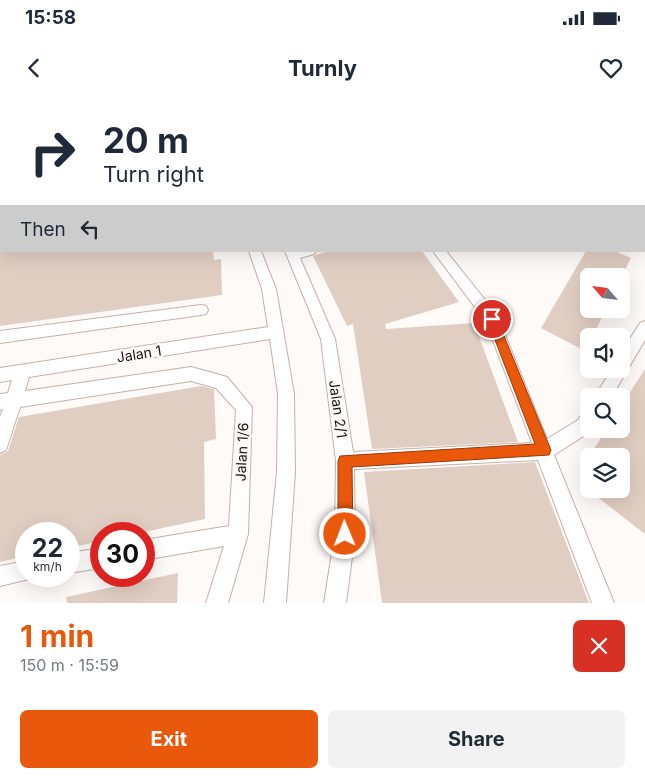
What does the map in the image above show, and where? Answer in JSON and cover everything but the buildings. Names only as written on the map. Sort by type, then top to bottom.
[{"type":"street","points":[[255,252],[269,288],[286,394],[286,472],[275,603]]},
{"type":"street","points":[[440,252],[492,319],[602,603]]},
{"type":"street","name":"Jalan 2/1","points":[[298,253],[328,339],[345,461],[345,534],[335,603]]},
{"type":"street","points":[[0,337],[201,310]]},
{"type":"street","points":[[630,353],[645,327]]},
{"type":"street","name":"Jalan 1","points":[[0,375],[277,332]]},
{"type":"street","points":[[0,444],[7,401],[23,371]]},
{"type":"street","name":"Jalan 1/6","points":[[7,401],[191,374],[221,382],[244,407],[238,534],[217,603]]},
{"type":"street","points":[[345,461],[544,450],[580,428]]},
{"type":"street","points":[[155,548],[238,534]]},
{"type":"street","points":[[0,576],[15,573]]},
{"type":"route","points":[[345,534],[345,461],[544,450],[492,319]]}]
